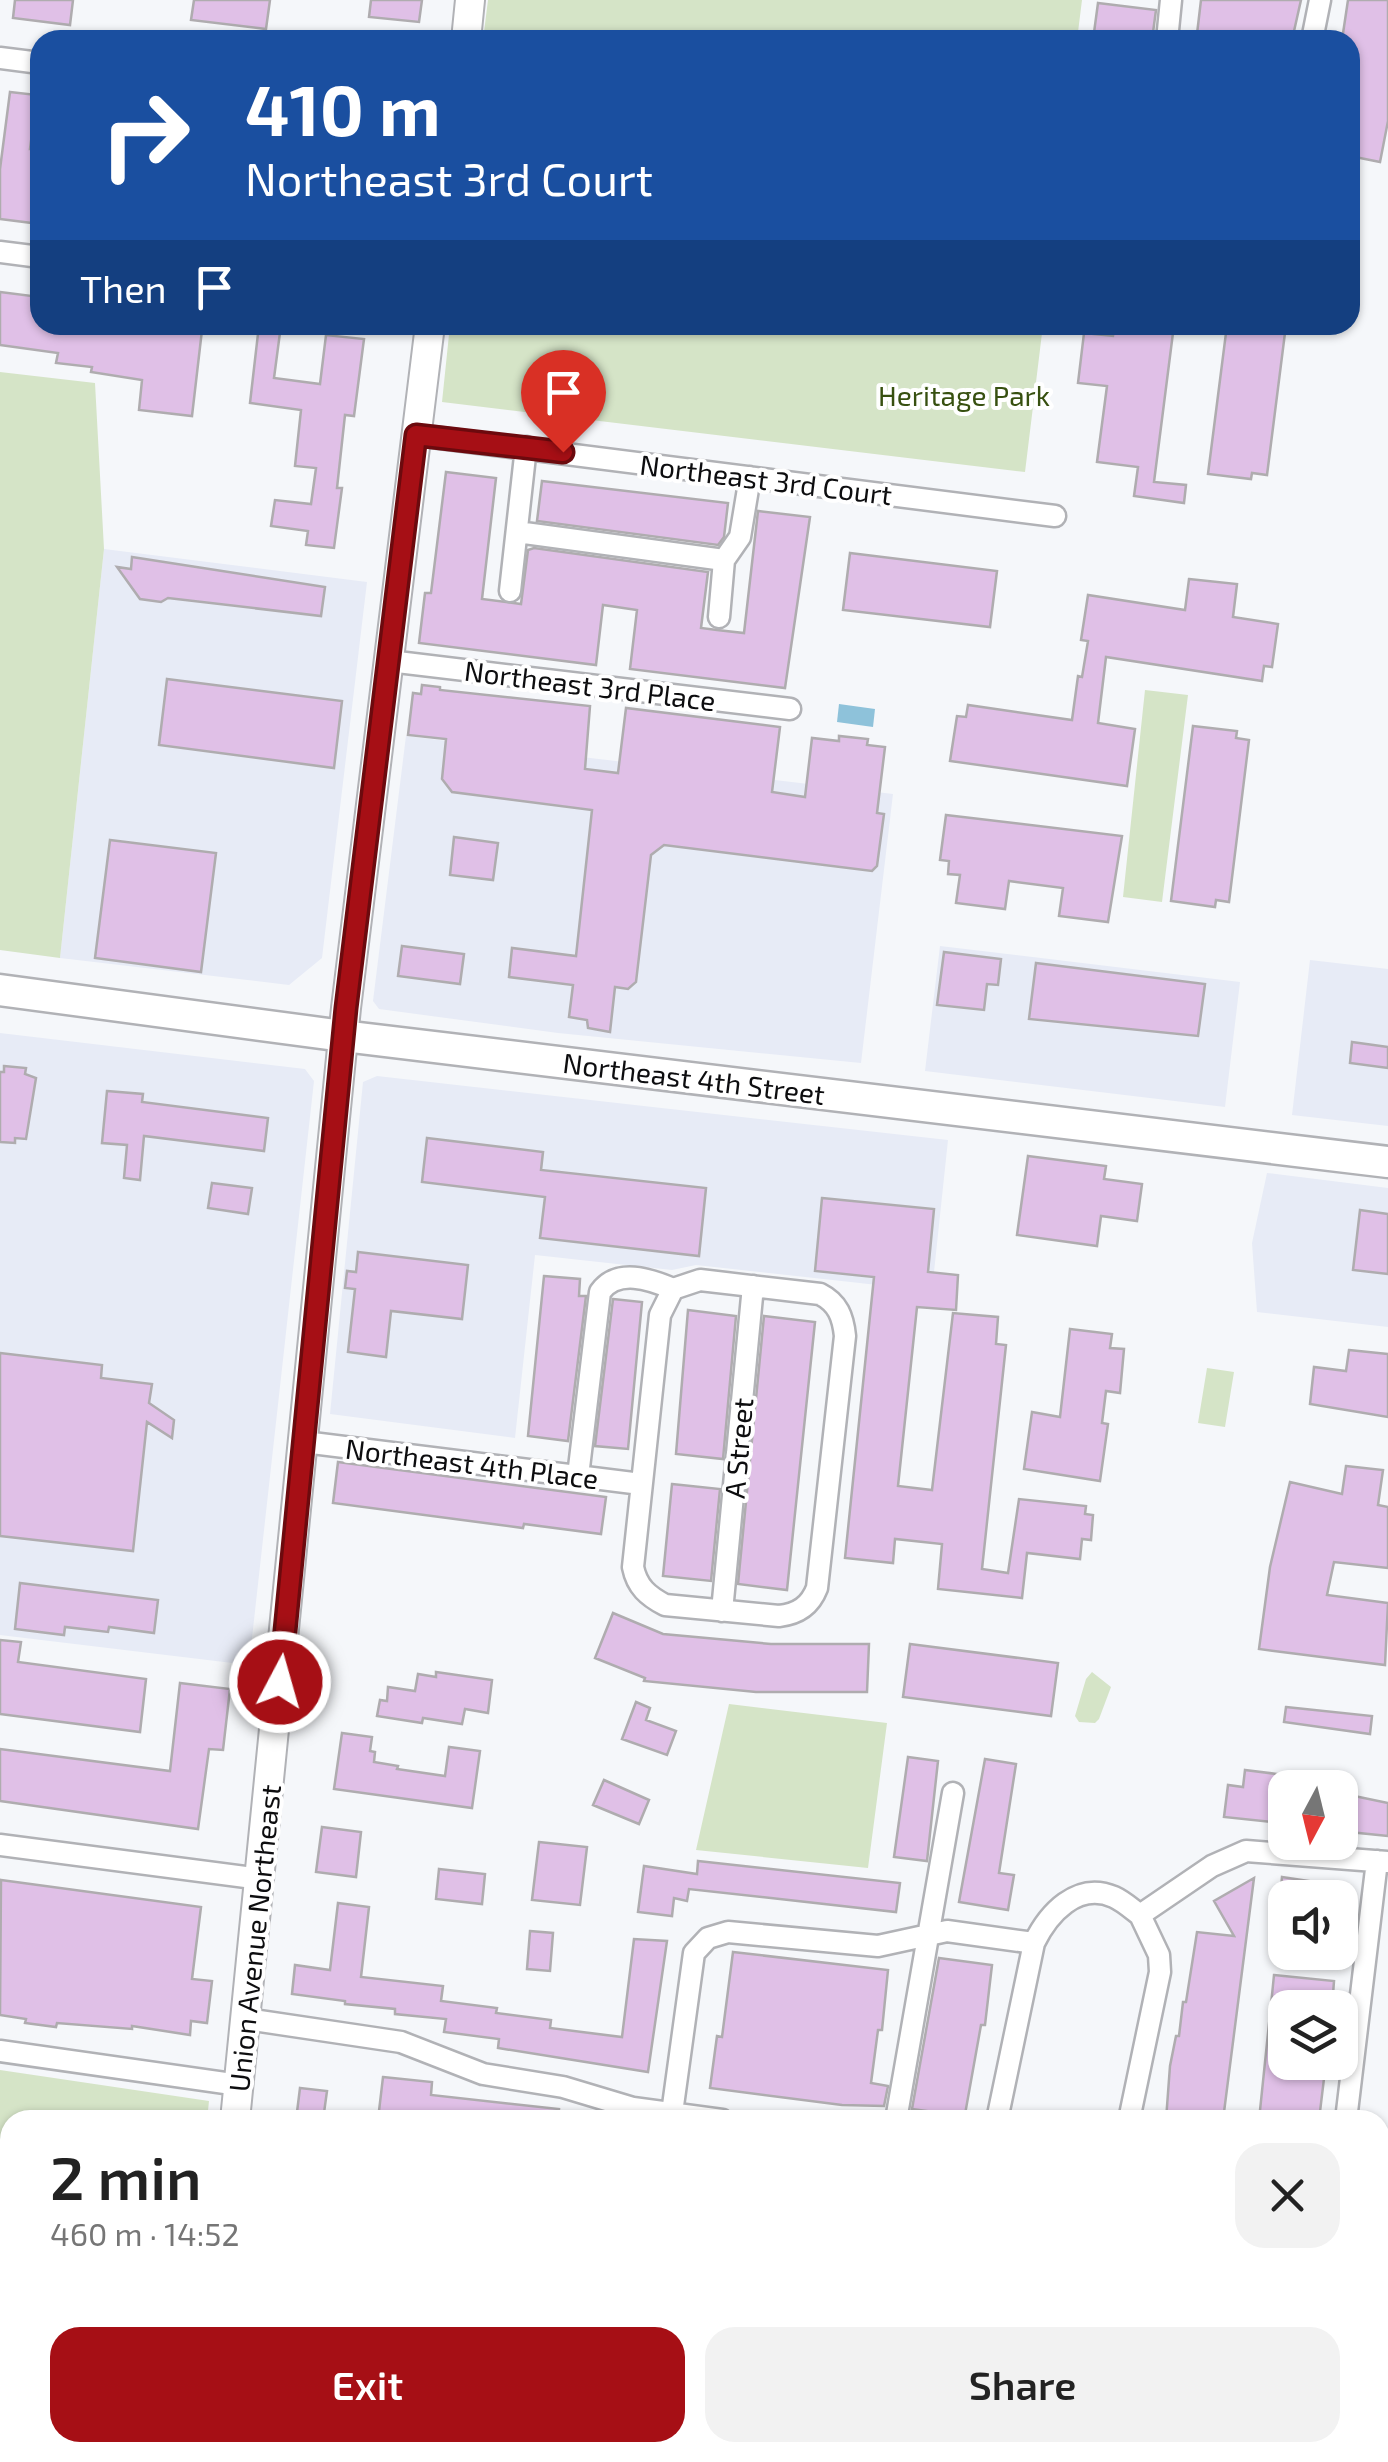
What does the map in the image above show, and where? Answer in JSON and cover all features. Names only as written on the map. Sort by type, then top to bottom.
[{"type":"main road","name":"Northeast 4th Street","points":[[0,990],[344,1036],[1388,1162]]},
{"type":"street","points":[[467,30],[470,0]]},
{"type":"street","points":[[1168,30],[1171,0]]},
{"type":"street","points":[[1314,30],[1320,0]]},
{"type":"street","points":[[0,58],[30,61]]},
{"type":"street","points":[[0,252],[30,256]]},
{"type":"street","name":"Union Avenue Northeast","points":[[236,2110],[344,1036],[429,335]]},
{"type":"street","name":"Northeast 3rd Court","points":[[416,435],[1056,516]]},
{"type":"street","points":[[510,591],[526,447]]},
{"type":"street","points":[[719,616],[724,560],[740,537],[750,477]]},
{"type":"street","points":[[517,532],[724,560]]},
{"type":"street","name":"Northeast 3rd Place","points":[[389,661],[790,709]]},
{"type":"street","points":[[578,1476],[600,1292],[608,1282],[619,1277],[653,1280],[673,1289],[700,1280],[820,1294],[832,1300],[844,1320],[845,1336],[818,1588],[804,1608],[780,1616],[665,1605],[642,1588],[633,1567],[641,1484],[660,1315],[673,1289]]},
{"type":"street","name":"A Street","points":[[722,1610],[753,1286]]},
{"type":"street","name":"Northeast 4th Place","points":[[304,1442],[641,1484]]},
{"type":"street","points":[[898,2110],[953,1793]]},
{"type":"street","points":[[0,1845],[262,1879]]},
{"type":"street","points":[[1140,1915],[1212,1866],[1246,1851],[1382,1861],[1347,2110]]},
{"type":"street","points":[[999,2110],[1034,1943],[1046,1918],[1078,1896],[1097,1893],[1114,1897],[1140,1915],[1159,1955],[1160,1972],[1131,2110]]},
{"type":"street","points":[[673,2110],[694,1952],[708,1938],[728,1932],[878,1946],[947,1931],[1034,1943]]},
{"type":"street","points":[[246,2019],[401,2042],[482,2074],[563,2088],[646,2110]]},
{"type":"street","points":[[0,2051],[240,2085]]},
{"type":"shaded area","points":[[104,549],[367,582],[322,958],[289,985],[60,958]]},
{"type":"shaded area","points":[[406,736],[893,794],[861,1063],[558,1033],[379,1009],[373,1001]]},
{"type":"shaded area","points":[[940,946],[1240,982],[1225,1107],[925,1071]]},
{"type":"shaded area","points":[[1310,960],[1388,969],[1388,1126],[1292,1115]]},
{"type":"shaded area","points":[[0,1033],[305,1069],[314,1081],[249,1665],[0,1635]]},
{"type":"shaded area","points":[[377,1076],[948,1140],[932,1291],[696,1265],[672,1270],[535,1255],[515,1438],[330,1414],[363,1082]]},
{"type":"shaded area","points":[[1267,1173],[1388,1188],[1388,1327],[1257,1312],[1252,1243]]},
{"type":"green space","points":[[488,0],[1082,0],[1078,30],[484,30]]},
{"type":"green space","name":"Heritage Park","points":[[449,335],[1042,335],[1025,472],[442,402]]},
{"type":"green space","points":[[0,372],[95,383],[104,549],[60,958],[0,950]]},
{"type":"green space","points":[[1145,690],[1188,695],[1162,902],[1123,897]]},
{"type":"green space","points":[[1207,1368],[1234,1372],[1225,1427],[1198,1423]]},
{"type":"green space","points":[[1092,1672],[1111,1687],[1099,1719],[1095,1723],[1079,1722],[1075,1716],[1086,1679]]},
{"type":"green space","points":[[729,1704],[887,1723],[868,1868],[696,1850]]},
{"type":"green space","points":[[0,2070],[209,2101],[208,2110],[0,2110]]},
{"type":"water","points":[[839,704],[875,709],[873,727],[837,722]]},
{"type":"building","points":[[15,0],[73,0],[70,25],[13,18]]},
{"type":"building","points":[[194,0],[270,0],[266,29],[191,20]]},
{"type":"building","points":[[371,0],[422,0],[419,22],[369,17]]},
{"type":"building","points":[[1201,0],[1301,0],[1294,30],[1197,30]]},
{"type":"building","points":[[1348,0],[1388,0],[1388,121],[1380,162],[1360,158],[1360,30],[1344,30]]},
{"type":"building","points":[[1098,3],[1156,10],[1153,30],[1094,30]]},
{"type":"building","points":[[10,92],[30,94],[30,223],[0,219],[0,169]]},
{"type":"building","points":[[0,292],[30,296],[30,335],[201,335],[192,416],[139,410],[142,380],[91,372],[92,367],[56,363],[58,353],[0,345]]},
{"type":"building","points":[[258,335],[280,335],[274,378],[320,384],[326,335],[364,339],[354,416],[345,415],[337,488],[342,488],[334,548],[306,545],[308,531],[271,526],[275,500],[311,504],[316,468],[295,466],[301,410],[250,403]]},
{"type":"building","points":[[1084,335],[1173,335],[1154,482],[1186,485],[1184,503],[1134,496],[1138,467],[1097,462],[1107,386],[1078,383]]},
{"type":"building","points":[[1226,335],[1285,335],[1267,475],[1252,473],[1251,479],[1208,474]]},
{"type":"building","points":[[446,472],[496,478],[482,599],[521,604],[528,550],[534,548],[708,572],[701,628],[717,630],[744,633],[758,511],[810,517],[785,688],[630,669],[637,610],[603,605],[596,665],[419,643],[425,593],[431,593]]},
{"type":"building","points":[[542,481],[728,503],[724,537],[718,545],[537,521]]},
{"type":"building","points":[[850,553],[997,571],[990,627],[843,610]]},
{"type":"building","points":[[132,557],[325,587],[321,616],[168,598],[161,602],[140,599],[117,567],[131,569]]},
{"type":"building","points":[[1189,579],[1237,584],[1233,617],[1278,624],[1272,667],[1264,666],[1262,681],[1106,657],[1098,723],[1135,729],[1127,786],[950,761],[957,716],[966,717],[968,705],[1072,720],[1088,641],[1081,640],[1088,595],[1185,610]]},
{"type":"building","points":[[167,679],[342,701],[334,768],[159,745]]},
{"type":"building","points":[[422,685],[590,706],[585,769],[618,773],[626,708],[780,727],[772,792],[805,797],[812,738],[868,739],[867,745],[885,747],[877,813],[884,814],[877,866],[872,871],[664,845],[651,855],[636,982],[628,989],[615,987],[610,1032],[588,1028],[587,1020],[569,1017],[573,985],[509,977],[512,948],[576,956],[592,810],[452,792],[442,779],[446,739],[408,735],[413,693],[421,694]]},
{"type":"building","points":[[1193,726],[1237,731],[1236,738],[1249,740],[1229,902],[1216,900],[1215,907],[1171,901]]},
{"type":"building","points":[[946,815],[1122,836],[1108,922],[1059,916],[1063,888],[1009,881],[1005,909],[956,903],[960,875],[948,874],[949,861],[940,860]]},
{"type":"building","points":[[454,837],[498,843],[493,880],[450,875]]},
{"type":"building","points":[[110,840],[216,853],[201,972],[95,958]]},
{"type":"building","points":[[402,946],[464,954],[460,984],[398,976]]},
{"type":"building","points":[[944,952],[1001,959],[998,985],[987,984],[984,1010],[937,1005]]},
{"type":"building","points":[[1036,963],[1205,984],[1198,1036],[1029,1019]]},
{"type":"building","points":[[1352,1042],[1388,1047],[1388,1068],[1350,1063]]},
{"type":"building","points":[[4,1066],[26,1068],[25,1074],[36,1078],[26,1139],[15,1138],[15,1143],[0,1142],[0,1072],[4,1072]]},
{"type":"building","points":[[107,1091],[143,1094],[142,1102],[268,1118],[264,1151],[144,1136],[140,1180],[124,1178],[127,1145],[102,1143]]},
{"type":"building","points":[[427,1138],[543,1152],[541,1170],[706,1188],[699,1256],[540,1238],[545,1197],[422,1182]]},
{"type":"building","points":[[1028,1156],[1106,1166],[1104,1179],[1142,1184],[1137,1221],[1101,1216],[1097,1246],[1017,1235]]},
{"type":"building","points":[[212,1183],[252,1188],[248,1214],[208,1208]]},
{"type":"building","points":[[822,1198],[934,1209],[928,1272],[958,1275],[956,1310],[917,1307],[898,1486],[932,1490],[953,1313],[998,1317],[996,1344],[1006,1345],[982,1569],[1008,1573],[1019,1499],[1086,1506],[1085,1514],[1093,1515],[1091,1540],[1082,1539],[1080,1559],[1027,1553],[1022,1598],[938,1589],[942,1544],[895,1539],[893,1563],[845,1558],[874,1277],[815,1271]]},
{"type":"building","points":[[1360,1210],[1388,1214],[1388,1274],[1353,1270]]},
{"type":"building","points":[[358,1252],[468,1265],[462,1319],[391,1311],[386,1357],[348,1352],[355,1289],[345,1288],[347,1271],[356,1272]]},
{"type":"building","points":[[544,1276],[580,1279],[579,1296],[586,1296],[568,1441],[528,1436]]},
{"type":"building","points":[[613,1299],[642,1302],[628,1449],[595,1446]]},
{"type":"building","points":[[688,1310],[736,1316],[723,1459],[676,1454]]},
{"type":"building","points":[[764,1316],[815,1322],[787,1590],[738,1584]]},
{"type":"building","points":[[1070,1329],[1112,1334],[1110,1348],[1124,1349],[1120,1393],[1106,1391],[1102,1423],[1108,1424],[1100,1481],[1024,1469],[1032,1412],[1060,1417]]},
{"type":"building","points":[[1349,1350],[1388,1354],[1388,1417],[1310,1404],[1314,1367],[1346,1371]]},
{"type":"building","points":[[0,1353],[102,1365],[101,1378],[152,1384],[149,1403],[174,1420],[172,1438],[147,1422],[133,1551],[0,1536]]},
{"type":"building","points":[[338,1462],[606,1497],[601,1534],[524,1524],[523,1528],[333,1503]]},
{"type":"building","points":[[1346,1466],[1383,1470],[1378,1505],[1388,1507],[1388,1568],[1334,1562],[1327,1595],[1388,1603],[1385,1665],[1259,1649],[1270,1567],[1290,1482],[1342,1494]]},
{"type":"building","points":[[672,1484],[720,1489],[711,1581],[663,1576]]},
{"type":"building","points":[[20,1583],[158,1600],[154,1633],[109,1627],[108,1632],[65,1627],[64,1635],[15,1629]]},
{"type":"building","points":[[613,1613],[663,1634],[771,1644],[869,1644],[867,1692],[756,1692],[644,1681],[645,1678],[595,1658]]},
{"type":"building","points":[[0,1640],[21,1642],[18,1662],[146,1679],[140,1732],[0,1714]]},
{"type":"building","points":[[910,1644],[1058,1663],[1051,1716],[903,1697]]},
{"type":"building","points":[[436,1672],[492,1680],[488,1713],[465,1709],[462,1724],[377,1716],[380,1700],[387,1701],[388,1687],[415,1691],[418,1674],[436,1677]]},
{"type":"building","points":[[180,1683],[230,1689],[223,1750],[209,1749],[198,1829],[0,1801],[0,1749],[170,1771]]},
{"type":"building","points":[[636,1702],[650,1708],[646,1720],[676,1731],[667,1755],[622,1739]]},
{"type":"building","points":[[1286,1707],[1372,1716],[1370,1734],[1284,1722]]},
{"type":"building","points":[[342,1733],[372,1737],[370,1751],[375,1752],[374,1762],[445,1776],[449,1747],[480,1751],[472,1808],[334,1789]]},
{"type":"building","points":[[908,1757],[938,1761],[927,1861],[894,1857]]},
{"type":"building","points":[[985,1759],[1016,1764],[999,1873],[1014,1875],[1008,1910],[959,1902]]},
{"type":"building","points":[[1245,1770],[1268,1773],[1268,1822],[1224,1817],[1228,1785],[1243,1787]]},
{"type":"building","points":[[604,1780],[649,1800],[639,1824],[593,1805]]},
{"type":"building","points":[[1358,1797],[1388,1803],[1388,1836],[1358,1833]]},
{"type":"building","points":[[322,1827],[361,1832],[356,1877],[316,1872]]},
{"type":"building","points":[[539,1842],[587,1847],[580,1905],[532,1900]]},
{"type":"building","points":[[698,1861],[900,1883],[896,1912],[689,1889],[687,1901],[674,1898],[672,1916],[638,1912],[644,1866],[697,1874]]},
{"type":"building","points":[[439,1869],[485,1874],[482,1904],[436,1899]]},
{"type":"building","points":[[1254,1878],[1224,2110],[1167,2110],[1170,2066],[1186,2002],[1197,1932],[1234,1936],[1214,1901]]},
{"type":"building","points":[[1,1880],[201,1907],[192,1979],[212,1981],[207,2023],[191,2021],[190,2035],[132,2026],[57,2023],[56,2027],[0,2015]]},
{"type":"building","points":[[338,1903],[369,1907],[361,1977],[443,1986],[441,2001],[551,2020],[550,2028],[622,2037],[634,1939],[667,1941],[648,2072],[498,2048],[499,2039],[444,2032],[446,2019],[395,2014],[395,2009],[292,1994],[295,1965],[330,1970]]},
{"type":"building","points":[[530,1931],[553,1933],[550,1971],[527,1969]]},
{"type":"building","points":[[733,1952],[888,1970],[871,2083],[888,2086],[884,2106],[842,2105],[710,2088],[717,2036],[722,2037]]},
{"type":"building","points":[[939,1958],[992,1965],[985,2025],[981,2025],[966,2110],[912,2109]]},
{"type":"building","points":[[1274,1975],[1334,1981],[1333,1990],[1272,1990]]},
{"type":"building","points":[[1268,2033],[1268,2080],[1324,2080],[1320,2110],[1260,2110]]},
{"type":"building","points":[[383,2077],[432,2082],[431,2095],[559,2109],[559,2110],[379,2110]]},
{"type":"building","points":[[300,2088],[327,2091],[324,2110],[297,2110]]},
{"type":"route","points":[[280,1682],[346,1008],[416,435],[563,452]]}]
